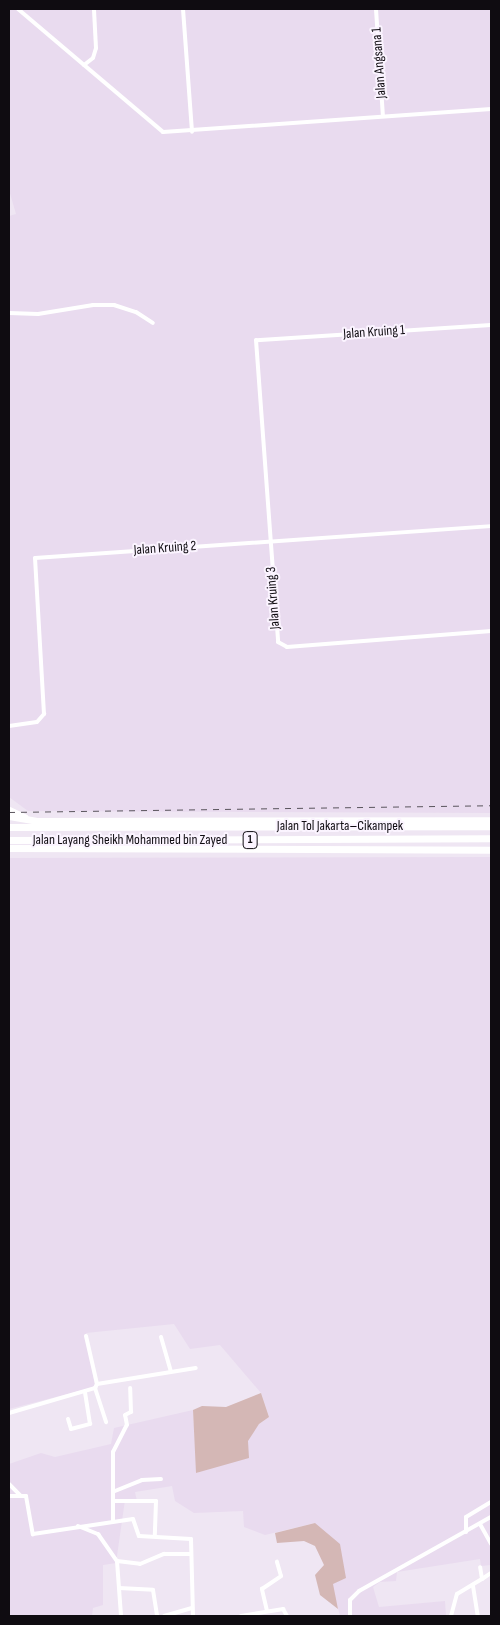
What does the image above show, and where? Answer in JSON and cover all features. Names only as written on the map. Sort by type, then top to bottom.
[{"type":"highway","points":[[9,810],[37,821]]},
{"type":"highway","points":[[9,816],[37,821],[491,820]]},
{"type":"highway","name":"Jalan Tol Jakarta–Cikampek","points":[[9,827],[491,826]]},
{"type":"highway","name":"Jalan Layang Sheikh Mohammed bin Zayed","points":[[9,830],[491,830]]},
{"type":"highway","name":"Jalan Tol Jakarta–Cikampek","points":[[9,840],[491,840]]},
{"type":"highway","points":[[9,848],[491,850]]},
{"type":"street","points":[[18,9],[158,130],[192,132],[491,109]]},
{"type":"street","points":[[84,65],[92,58],[96,48],[94,9]]},
{"type":"street","points":[[183,9],[192,132]]},
{"type":"street","name":"Jalan Angsana 1","points":[[376,9],[383,116]]},
{"type":"street","points":[[9,314],[38,314],[93,305],[114,305],[136,312],[152,323]]},
{"type":"street","name":"Jalan Kruing 1","points":[[256,340],[491,325]]},
{"type":"street","name":"Jalan Kruing 3","points":[[256,340],[275,633],[278,642],[284,646],[491,631]]},
{"type":"street","name":"Jalan Kruing 2","points":[[9,726],[37,722],[44,714],[35,558],[491,526]]},
{"type":"street","points":[[86,1336],[96,1386],[106,1422]]},
{"type":"street","points":[[162,1337],[171,1372]]},
{"type":"street","points":[[9,1413],[85,1391],[96,1386],[196,1368]]},
{"type":"street","points":[[113,1521],[115,1491],[113,1452],[127,1425],[126,1415],[131,1412],[130,1388]]},
{"type":"street","points":[[68,1419],[71,1428],[90,1424],[85,1391]]},
{"type":"street","points":[[115,1491],[142,1480],[161,1479]]},
{"type":"street","points":[[9,1484],[20,1495],[27,1498],[34,1534],[133,1519],[139,1536],[155,1535],[190,1538],[192,1554],[192,1608],[194,1616]]},
{"type":"street","points":[[9,1496],[20,1495]]},
{"type":"street","points":[[115,1501],[156,1501],[155,1535]]},
{"type":"street","points":[[466,1532],[466,1517],[491,1502]]},
{"type":"street","points":[[350,1616],[348,1606],[353,1595],[491,1517]]},
{"type":"street","points":[[480,1524],[491,1544]]},
{"type":"street","points":[[78,1526],[96,1532],[117,1561],[121,1616]]},
{"type":"street","points":[[117,1561],[140,1564],[164,1554],[192,1554]]},
{"type":"street","points":[[267,1611],[262,1589],[281,1576],[277,1562]]},
{"type":"street","points":[[480,1567],[482,1579]]},
{"type":"street","points":[[451,1616],[455,1596],[491,1573]]},
{"type":"street","points":[[473,1586],[478,1616]]},
{"type":"street","points":[[119,1588],[153,1590],[157,1616]]},
{"type":"street","points":[[164,1616],[192,1608]]},
{"type":"street","points":[[241,1616],[283,1609],[287,1616]]},
{"type":"shaded area","points":[[9,9],[491,9],[491,813],[28,811],[9,797],[9,216],[16,214],[9,190]]},
{"type":"shaded area","points":[[491,857],[491,1565],[481,1566],[480,1559],[397,1572],[396,1581],[380,1582],[373,1587],[379,1607],[445,1601],[446,1616],[340,1616],[315,1523],[265,1535],[244,1527],[243,1511],[194,1513],[175,1501],[172,1486],[135,1492],[137,1501],[125,1500],[116,1563],[103,1565],[103,1605],[93,1608],[92,1616],[9,1616],[9,1464],[41,1453],[55,1457],[111,1444],[114,1428],[193,1410],[197,1473],[247,1441],[259,1424],[269,1417],[261,1393],[220,1345],[190,1349],[174,1324],[86,1333],[95,1387],[9,1409],[9,858]]},
{"type":"shaded area","points":[[261,1393],[269,1417],[259,1424],[248,1441],[249,1458],[196,1473],[193,1410],[202,1406],[226,1407]]},
{"type":"shaded area","points":[[315,1523],[340,1544],[346,1578],[333,1584],[338,1609],[320,1595],[315,1575],[324,1565],[315,1546],[304,1541],[277,1543],[275,1533]]},
{"type":"railway","points":[[9,812],[491,805]]}]
